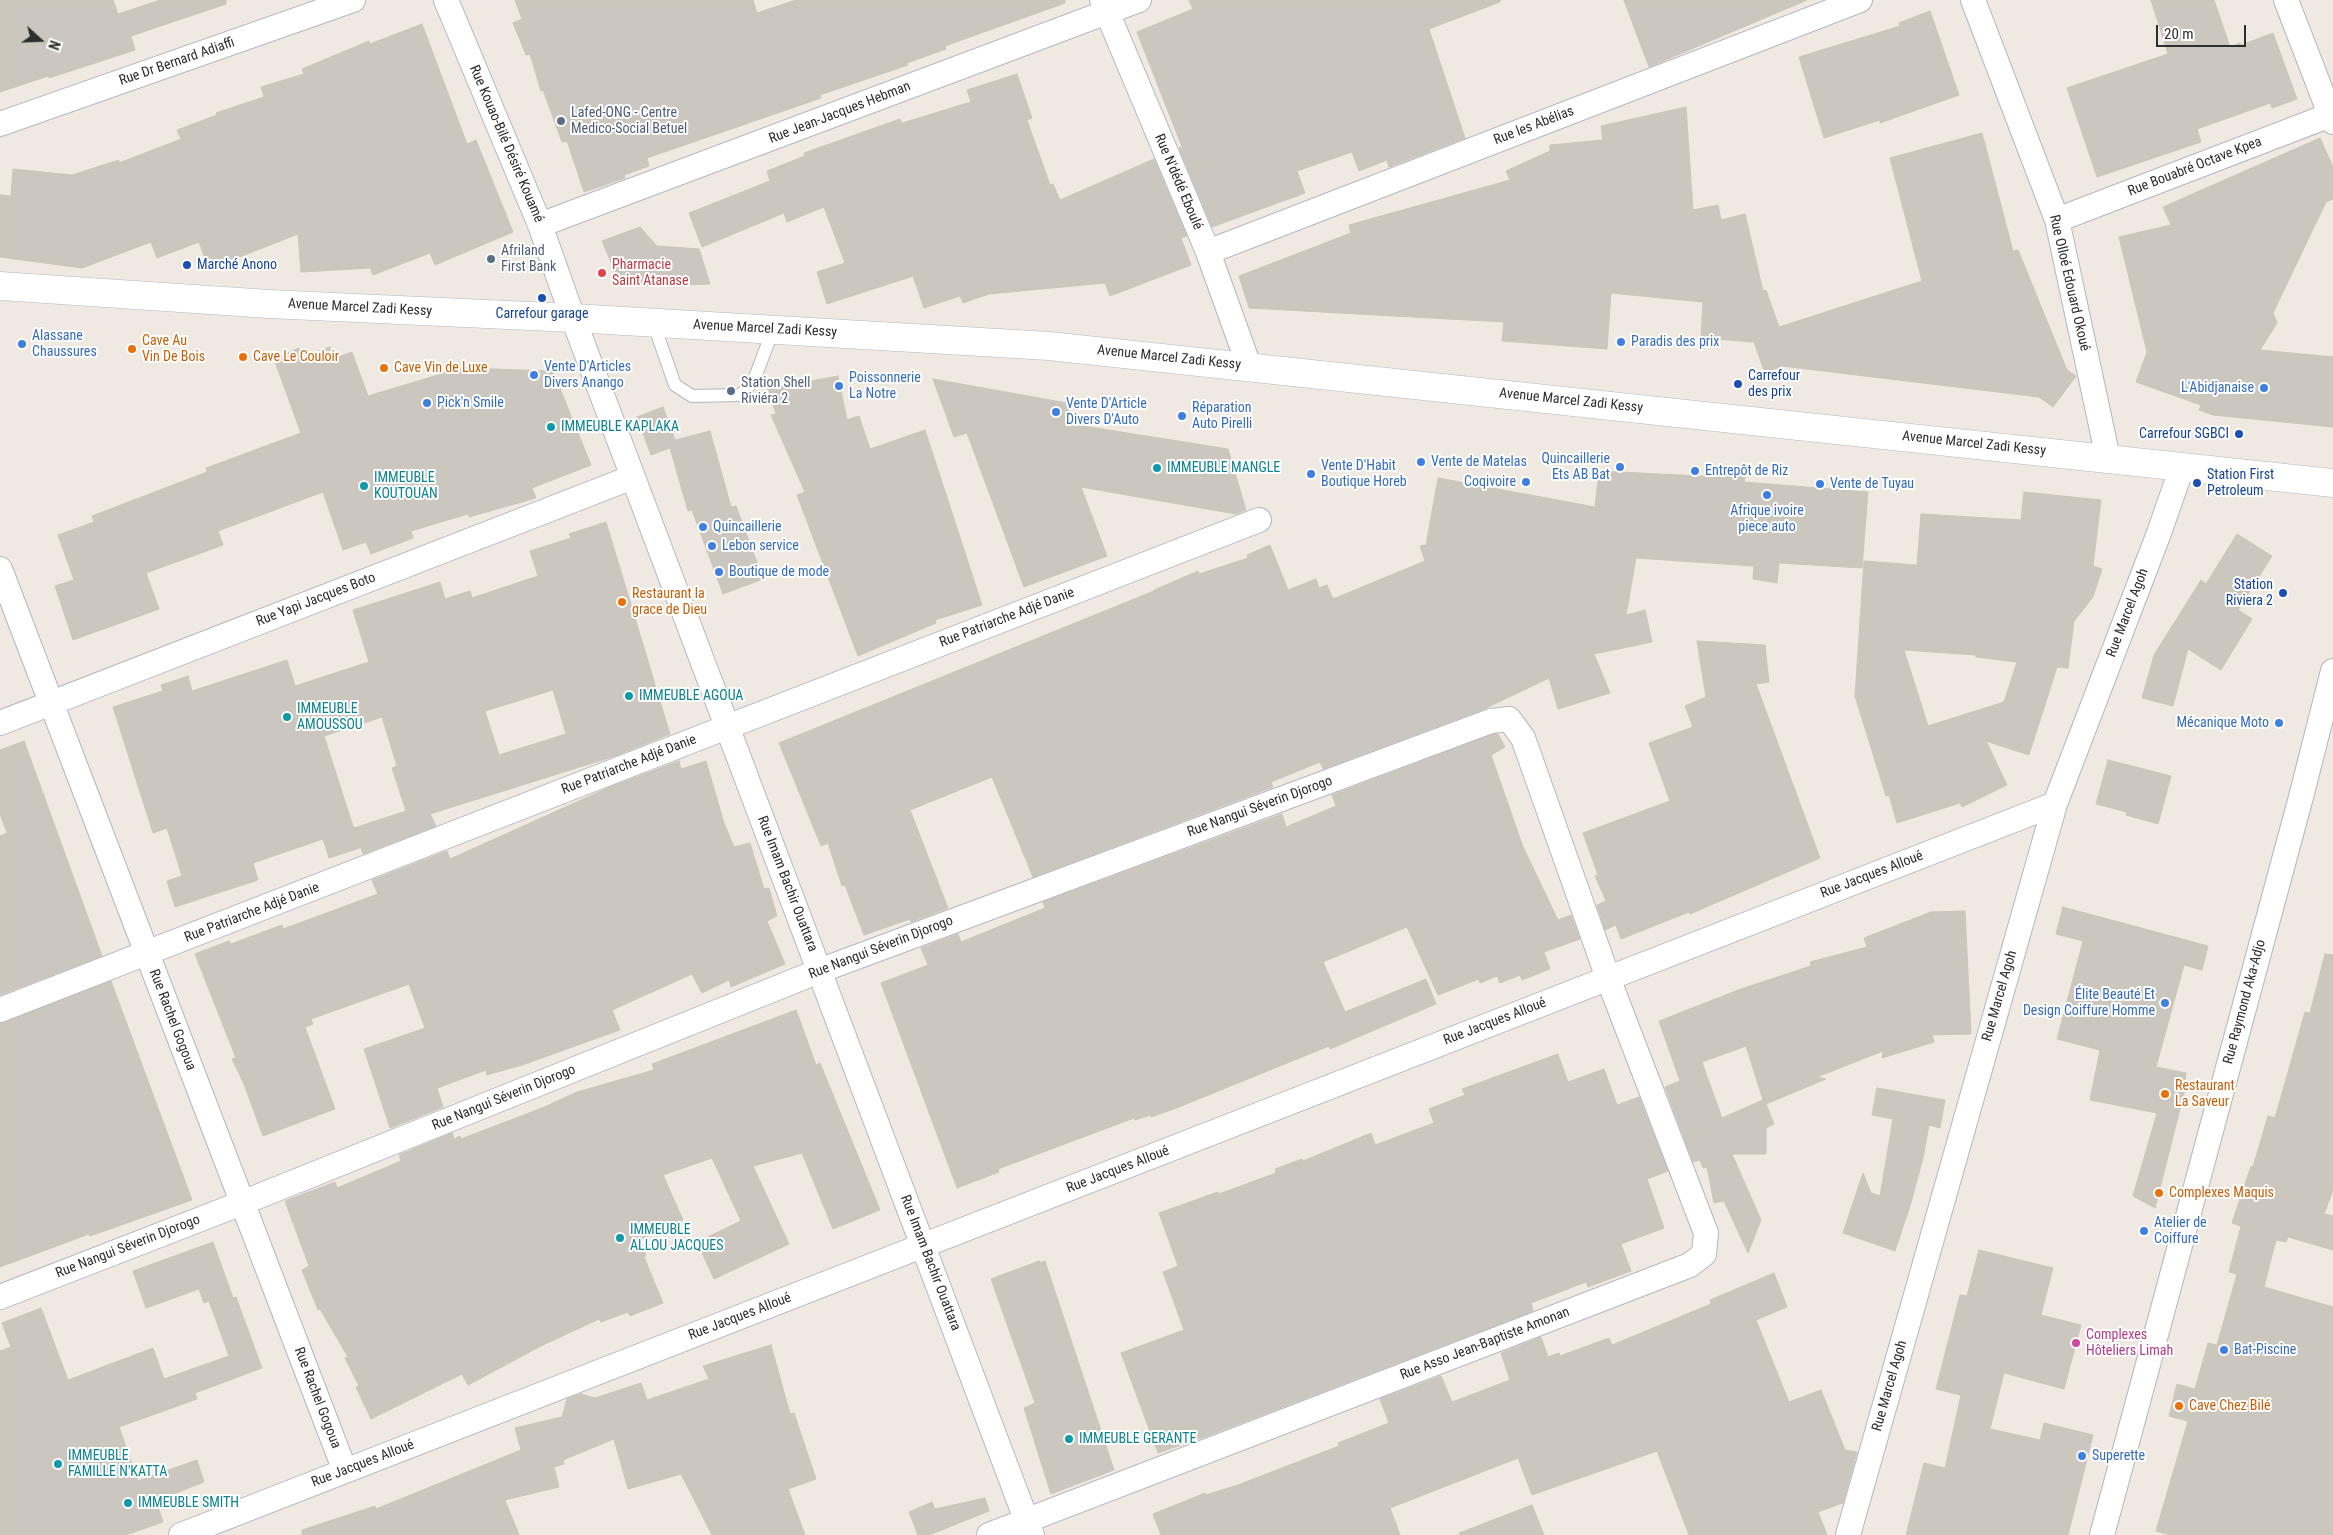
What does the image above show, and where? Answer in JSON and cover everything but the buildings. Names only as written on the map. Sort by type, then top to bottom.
[{"type":"street","name":"Rue Dr Bernard Adiaffi","points":[[0,124],[353,0]]},
{"type":"street","name":"Rue Kouao-Bilé Désiré Kouamé","points":[[446,0],[540,225],[573,318]]},
{"type":"street","name":"Rue Jean-Jacques Hebman","points":[[540,225],[1104,6],[1139,0]]},
{"type":"street","name":"Rue les Abélias","points":[[1208,252],[1860,0]]},
{"type":"street","name":"Rue Olloé Edouard Okoué","points":[[1973,0],[2056,220],[2108,458]]},
{"type":"street","points":[[2286,0],[2332,117]]},
{"type":"street","name":"Rue N'dédé Eboulé","points":[[1104,6],[1208,252],[1249,366]]},
{"type":"street","name":"Rue Bouabré Octave Kpea","points":[[2056,220],[2332,117]]},
{"type":"street","name":"Avenue Marcel Zadi Kessy","points":[[0,286],[269,304],[653,322],[1049,346],[2333,483]]},
{"type":"street","name":"Rue Imam Bachir Ouattara","points":[[573,318],[1029,1528]]},
{"type":"street","name":"Rue Marcel Agoh","points":[[1848,1535],[2054,804],[2159,533],[2182,467]]},
{"type":"street","name":"Rue Yapi Jacques Boto","points":[[0,724],[633,477]]},
{"type":"street","name":"Rue Patriarche Adjé Danie","points":[[0,1010],[1259,520]]},
{"type":"street","name":"Rue Rachel Gogoua","points":[[0,569],[345,1471]]},
{"type":"street","name":"Rue Raymond Aka-Adjo","points":[[2102,1535],[2301,798],[2333,671]]},
{"type":"street","name":"Rue Nangui Séverin Djorogo","points":[[0,1297],[242,1203],[819,971],[1490,721],[1509,719],[1523,738],[1608,978]]},
{"type":"street","name":"Rue Jacques Alloué","points":[[181,1535],[2054,804]]},
{"type":"street","name":"Rue Asso Jean-Baptiste Amonan","points":[[989,1535],[1029,1528],[1690,1266],[1704,1254],[1706,1233],[1608,978]]},
{"type":"lane","points":[[653,322],[675,385],[692,396],[741,395],[754,380],[773,330]]},
{"type":"place","name":"Lafed-ONG - Centre Medico-Social Betuel","points":[[561,121]]},
{"type":"place","name":"Afriland First Bank","points":[[491,259]]},
{"type":"place","name":"Marché Anono","points":[[187,265]]},
{"type":"place","name":"Pharmacie Saint Atanase","points":[[602,273]]},
{"type":"place","name":"Carrefour garage","points":[[542,298]]},
{"type":"place","name":"Paradis des prix","points":[[1621,342]]},
{"type":"place","name":"Alassane Chaussures","points":[[22,344]]},
{"type":"place","name":"Cave Au Vin De Bois","points":[[132,349]]},
{"type":"place","name":"Cave Le Couloir","points":[[243,357]]},
{"type":"place","name":"Cave Vin de Luxe","points":[[384,368]]},
{"type":"place","name":"Vente D'Articles Divers Anango","points":[[534,375]]},
{"type":"place","name":"Carrefour des prix","points":[[1738,384]]},
{"type":"place","name":"Poissonnerie La Notre","points":[[839,386]]},
{"type":"place","name":"L'Abidjanaise","points":[[2264,388]]},
{"type":"place","name":"Station Shell Riviéra 2","points":[[731,391]]},
{"type":"place","name":"Pick'n Smile","points":[[427,403]]},
{"type":"place","name":"Vente D'Article Divers D'Auto","points":[[1056,412]]},
{"type":"place","name":"Réparation Auto Pirelli","points":[[1182,416]]},
{"type":"place","name":"IMMEUBLE KAPLAKA","points":[[551,427]]},
{"type":"place","name":"Carrefour SGBCI","points":[[2239,434]]},
{"type":"place","name":"Vente de Matelas","points":[[1421,462]]},
{"type":"place","name":"Quincaillerie Ets AB Bat","points":[[1620,467]]},
{"type":"place","name":"IMMEUBLE MANGLE","points":[[1157,468]]},
{"type":"place","name":"Entrepôt de Riz","points":[[1695,471]]},
{"type":"place","name":"Vente D'Habit Boutique Horeb","points":[[1311,474]]},
{"type":"place","name":"Coqivoire","points":[[1526,482]]},
{"type":"place","name":"Station First Petroleum","points":[[2197,483]]},
{"type":"place","name":"Vente de Tuyau","points":[[1820,484]]},
{"type":"place","name":"IMMEUBLE KOUTOUAN","points":[[364,486]]},
{"type":"place","name":"Afrique ivoire piece auto","points":[[1767,495]]},
{"type":"place","name":"Quincaillerie","points":[[703,527]]},
{"type":"place","name":"Lebon service","points":[[712,546]]},
{"type":"place","name":"Boutique de mode","points":[[719,572]]},
{"type":"place","name":"Station Riviera 2","points":[[2283,593]]},
{"type":"place","name":"Restaurant la grace de Dieu","points":[[622,602]]},
{"type":"place","name":"IMMEUBLE AGOUA","points":[[629,696]]},
{"type":"place","name":"IMMEUBLE AMOUSSOU","points":[[287,717]]},
{"type":"place","name":"Mécanique Moto","points":[[2279,723]]},
{"type":"place","name":"Élite Beauté Et Design Coiffure Homme","points":[[2165,1003]]},
{"type":"place","name":"Restaurant La Saveur","points":[[2165,1094]]},
{"type":"place","name":"Complexes Maquis","points":[[2159,1193]]},
{"type":"place","name":"Atelier de Coiffure","points":[[2144,1231]]},
{"type":"place","name":"IMMEUBLE ALLOU JACQUES","points":[[620,1238]]},
{"type":"place","name":"Complexes Hôteliers Limah","points":[[2076,1343]]},
{"type":"place","name":"Bat-Piscine","points":[[2224,1350]]},
{"type":"place","name":"Cave Chez Bilé","points":[[2179,1406]]},
{"type":"place","name":"IMMEUBLE GERANTE","points":[[1069,1439]]},
{"type":"place","name":"Superette","points":[[2082,1456]]},
{"type":"place","name":"IMMEUBLE FAMILLE N'KATTA","points":[[58,1464]]},
{"type":"place","name":"IMMEUBLE SMITH","points":[[128,1503]]}]
